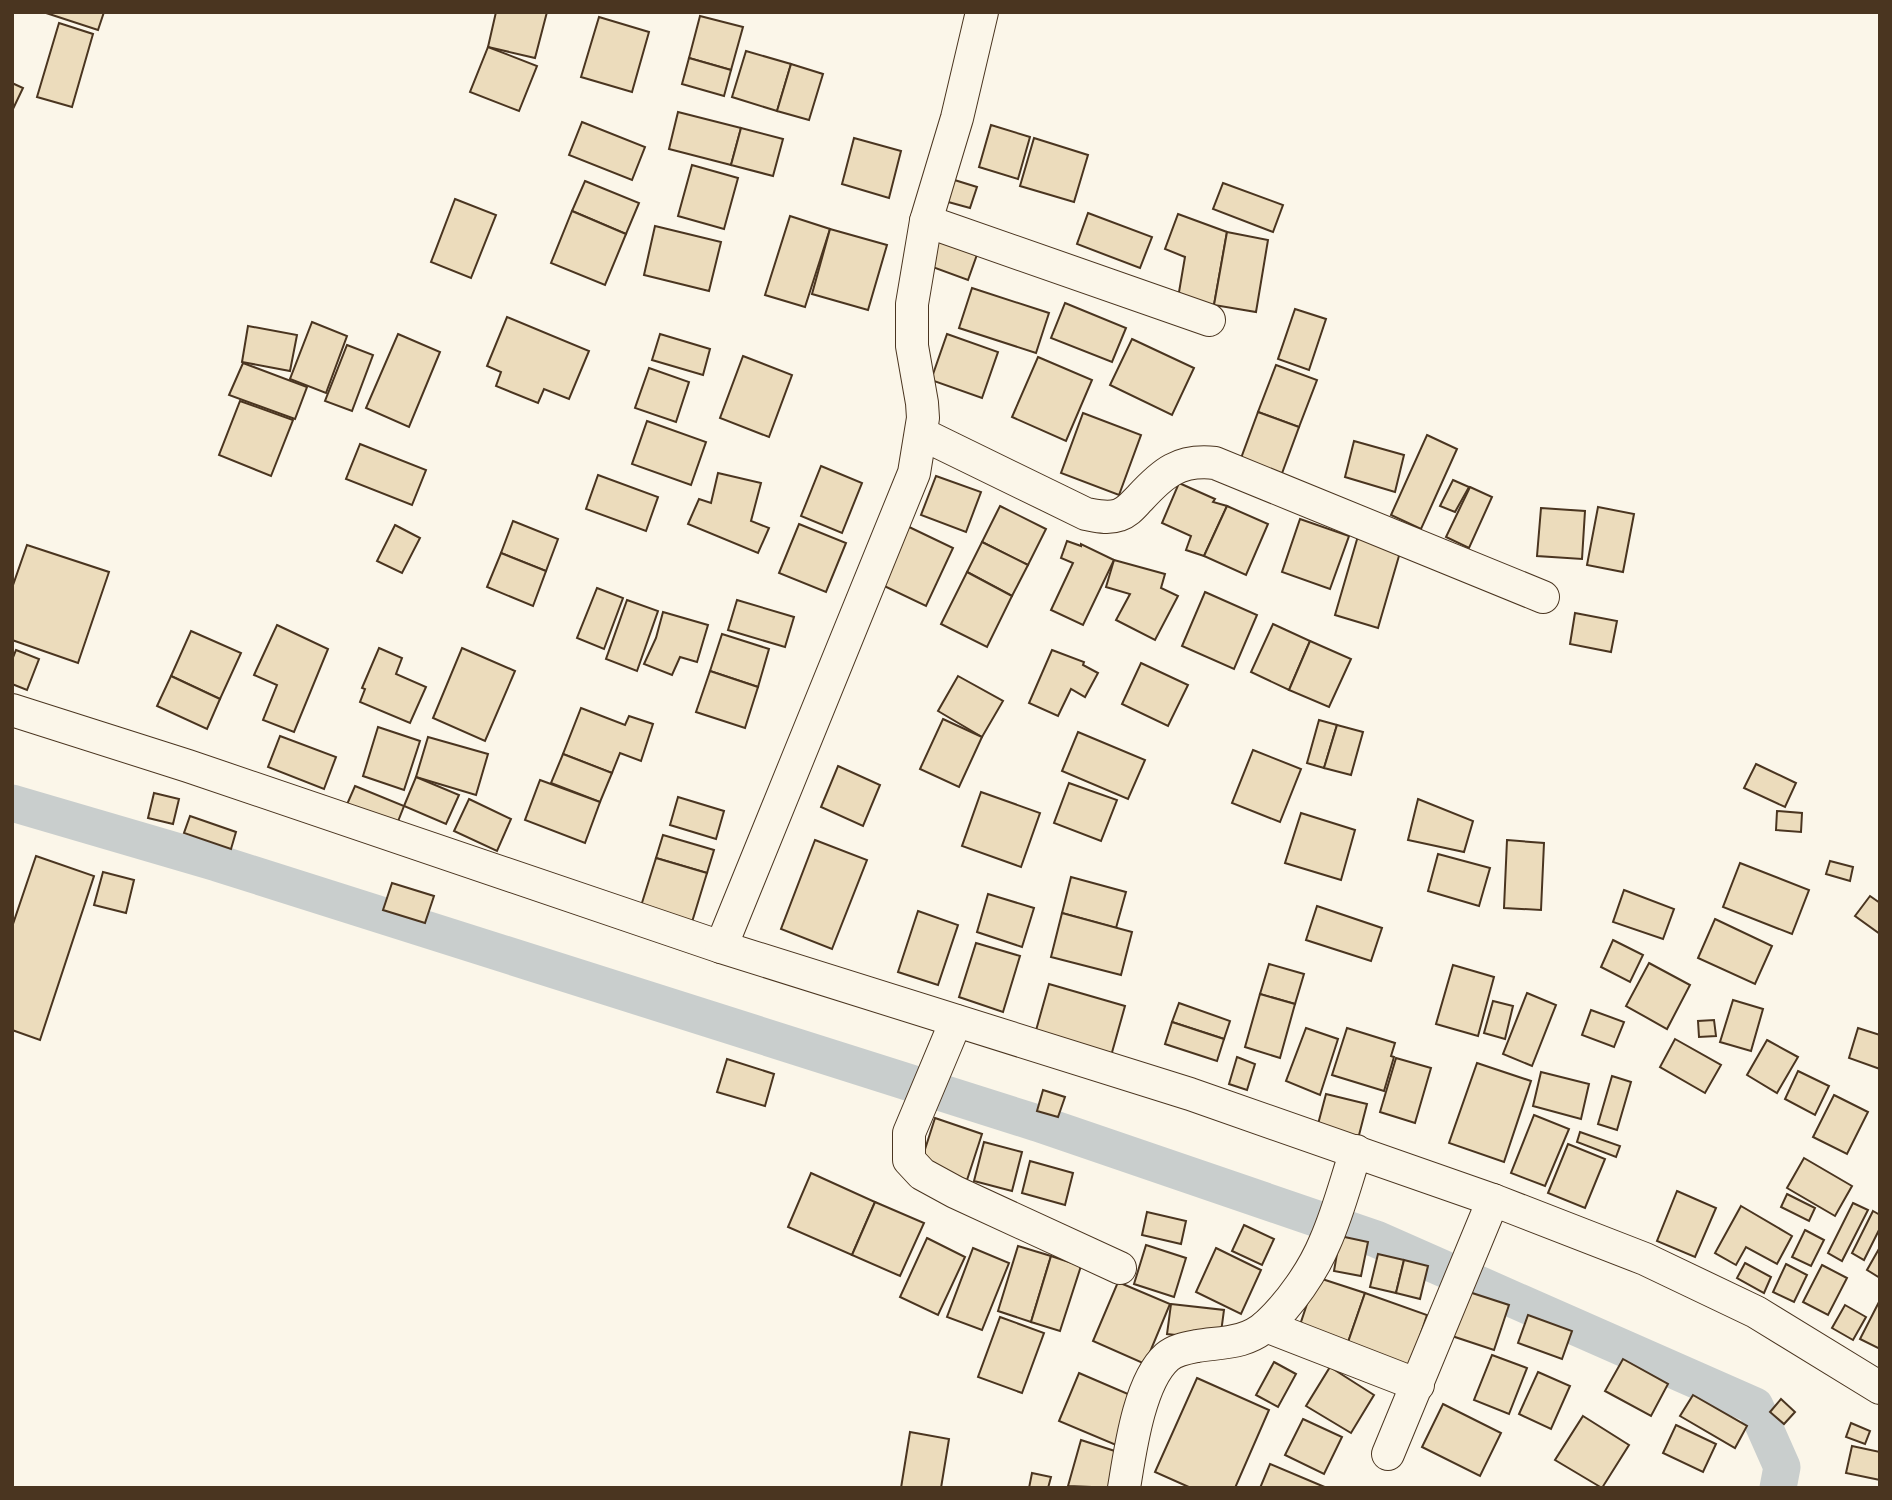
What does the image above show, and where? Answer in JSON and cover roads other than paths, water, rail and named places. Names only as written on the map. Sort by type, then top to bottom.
[{"type":"street","points":[[721,947],[914,473],[922,434],[922,403],[911,324],[926,221],[957,118],[982,12]]},
{"type":"street","points":[[926,221],[1209,320]]},
{"type":"street","points":[[922,434],[1086,514],[1103,517],[1130,509],[1164,473],[1199,461],[1215,463],[1543,597]]},
{"type":"street","points":[[12,710],[201,770],[721,947],[951,1034],[1190,1094],[1356,1151],[1487,1214],[1645,1259],[1756,1312],[1880,1388]]},
{"type":"street","points":[[951,1034],[907,1140],[909,1160],[914,1167],[955,1192],[1119,1268]]},
{"type":"street","points":[[1124,1488],[1138,1417],[1159,1366],[1169,1355],[1182,1350],[1241,1341],[1266,1326],[1304,1279],[1325,1243],[1356,1151]]},
{"type":"street","points":[[1388,1454],[1487,1214]]},
{"type":"street","points":[[1266,1326],[1418,1385]]},
{"type":"waterway","points":[[12,803],[217,863],[1037,1123],[1376,1239],[1755,1406],[1782,1467],[1778,1488]]}]
